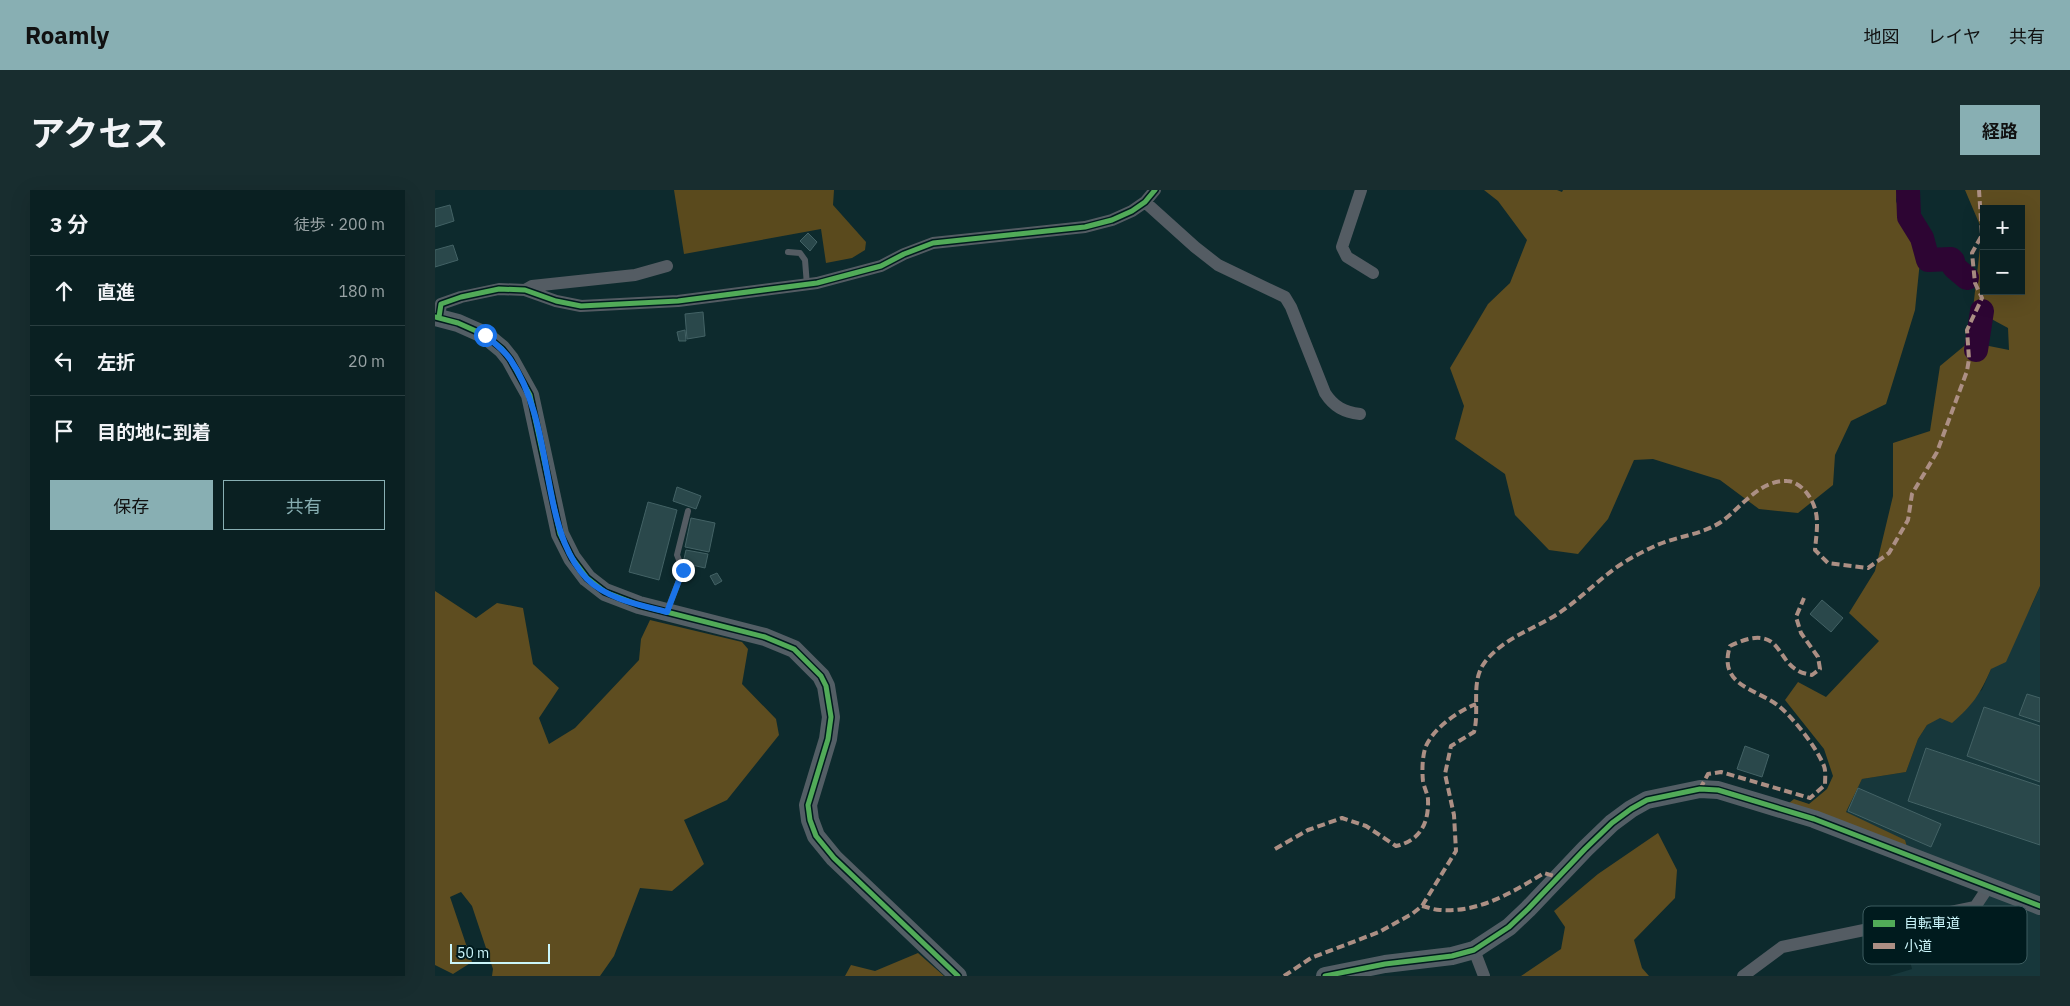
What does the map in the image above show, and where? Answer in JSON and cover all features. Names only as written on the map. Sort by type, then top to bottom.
[{"type":"street","points":[[958,976],[834,858],[816,836],[810,820],[808,805],[813,781],[828,739],[831,717],[826,686],[821,676],[794,649],[765,637],[639,605],[605,592],[587,578],[572,558],[560,534],[530,395],[510,359],[502,349],[485,335],[437,317],[441,304],[461,297],[499,289],[525,290],[556,301],[581,306],[678,301],[807,285],[881,266],[933,243],[1085,227],[1112,220],[1132,211],[1145,202],[1155,190]]},
{"type":"street","points":[[1361,190],[1342,247],[1347,257],[1373,273]]},
{"type":"street","points":[[1145,202],[1218,265],[1285,297],[1291,307],[1325,393],[1331,402],[1347,412],[1360,414]]},
{"type":"street","points":[[525,290],[532,286],[635,275],[667,266]]},
{"type":"street","points":[[1325,976],[1377,965],[1452,956],[1474,950],[1509,927],[1528,910],[1585,849],[1612,823],[1631,809],[1647,800],[1700,789],[1718,790],[1814,819],[2040,906]]},
{"type":"street","points":[[1976,906],[1989,886]]},
{"type":"street","points":[[1743,976],[1782,947],[1863,930]]},
{"type":"street","points":[[1474,950],[1484,976]]},
{"type":"lane","points":[[788,252],[800,253],[805,260],[807,285]]},
{"type":"lane","points":[[667,612],[683,570],[677,555],[688,511]]},
{"type":"shaded area","points":[[674,190],[834,190],[833,205],[866,242],[865,250],[852,258],[826,263],[821,229],[684,254]]},
{"type":"shaded area","points":[[1484,190],[1557,190],[1562,192],[1563,190],[1897,190],[1896,201],[1920,261],[1915,310],[1886,404],[1851,421],[1835,455],[1833,485],[1798,513],[1759,509],[1720,480],[1653,459],[1634,460],[1608,519],[1578,554],[1549,550],[1515,515],[1505,474],[1455,439],[1464,406],[1450,368],[1488,304],[1510,283],[1527,240],[1498,201]]},
{"type":"shaded area","points":[[1965,190],[2040,190],[2040,586],[2006,662],[1991,669],[1971,705],[1952,723],[1940,718],[1927,725],[1918,739],[1906,772],[1862,779],[1846,812],[1905,840],[1907,847],[1789,803],[1794,799],[1809,804],[1827,789],[1833,776],[1824,749],[1785,700],[1798,682],[1826,697],[1879,641],[1849,613],[1875,571],[1893,496],[1893,443],[1930,431],[1940,366],[1969,342],[2009,350],[2008,328],[1973,309],[1980,248],[1980,295],[2025,295],[2025,205],[1980,205],[1980,225]]},
{"type":"shaded area","points":[[2040,586],[2040,976],[1889,976],[1912,969],[1911,964],[2027,964],[2027,906],[1981,906],[1989,878],[1907,847],[1846,812],[1862,779],[1906,772],[1918,739],[1927,725],[1982,690],[1991,669],[2031,607]]},
{"type":"shaded area","points":[[435,591],[476,618],[497,603],[523,608],[533,664],[559,688],[539,718],[549,744],[575,728],[639,660],[641,639],[650,620],[742,642],[748,649],[742,684],[776,719],[779,735],[727,800],[684,820],[704,864],[672,891],[640,888],[614,956],[600,976],[492,976],[493,969],[472,906],[461,892],[450,897],[472,962],[453,974],[435,965]]},
{"type":"shaded area","points":[[1658,833],[1677,870],[1675,898],[1634,940],[1642,968],[1649,976],[1521,976],[1561,949],[1565,927],[1554,911],[1598,874]]},
{"type":"shaded area","points":[[918,953],[944,976],[845,976],[851,965],[875,971]]},
{"type":"building","points":[[450,205],[454,221],[435,227],[435,209]]},
{"type":"building","points":[[808,233],[817,242],[810,251],[800,241]]},
{"type":"building","points":[[453,245],[458,260],[435,267],[435,250]]},
{"type":"building","points":[[703,312],[705,336],[687,339],[685,314]]},
{"type":"building","points":[[685,330],[686,341],[679,341],[677,332]]},
{"type":"building","points":[[677,487],[701,496],[696,509],[673,501]]},
{"type":"building","points":[[648,502],[677,510],[659,580],[629,572]]},
{"type":"building","points":[[691,518],[715,523],[709,552],[685,547]]},
{"type":"building","points":[[686,550],[708,554],[705,568],[683,563]]},
{"type":"building","points":[[717,573],[722,581],[715,585],[710,576]]},
{"type":"building","points":[[1822,600],[1843,618],[1831,632],[1810,614]]},
{"type":"building","points":[[2027,694],[2040,698],[2040,722],[2019,715]]},
{"type":"building","points":[[1984,707],[2040,726],[2040,782],[1967,756]]},
{"type":"building","points":[[1745,746],[1769,755],[1762,777],[1737,769]]},
{"type":"building","points":[[1926,748],[2040,786],[2040,845],[1908,801]]},
{"type":"building","points":[[1858,788],[1941,824],[1931,847],[1848,811]]},
{"type":"waterway","points":[[1908,190],[1909,217],[1922,238],[1928,260],[1951,259],[1954,267],[1967,278]]},
{"type":"waterway","points":[[1976,350],[1982,311]]},
{"type":"marked path","points":[[1284,976],[1311,958],[1379,932],[1412,914],[1422,906],[1456,851],[1454,815],[1445,774],[1451,746],[1474,732],[1480,670],[1492,654],[1507,642],[1561,612],[1627,560],[1657,545],[1697,533],[1721,522],[1759,490],[1777,482],[1790,481],[1795,483],[1811,499],[1817,520],[1815,550],[1828,563],[1868,568],[1889,553],[1908,520],[1912,494],[1937,452],[1967,371],[1969,359],[1967,330],[1982,298],[1975,283],[1972,253],[1982,235],[1979,190]]},
{"type":"marked path","points":[[1700,789],[1708,774],[1721,772],[1810,798],[1825,785],[1824,766],[1805,734],[1780,707],[1742,685],[1729,670],[1730,646],[1752,638],[1769,640],[1790,665],[1799,671],[1812,675],[1820,669],[1818,657],[1801,633],[1796,617],[1804,598]]},
{"type":"marked path","points":[[1275,849],[1308,830],[1342,818],[1366,826],[1396,846],[1411,840],[1421,830],[1427,817],[1428,798],[1422,773],[1426,746],[1447,721],[1476,704]]},
{"type":"marked path","points":[[1422,906],[1440,910],[1454,910],[1482,905],[1508,894],[1544,873],[1557,877]]},
{"type":"cycle path","points":[[439,317],[441,304],[461,297],[499,289],[525,290],[556,301],[581,306],[678,301],[817,283],[881,266],[904,254],[933,243],[1085,227],[1112,220],[1132,211],[1145,202],[1155,190]]},
{"type":"cycle path","points":[[435,317],[458,323],[485,335],[502,349],[510,359],[530,395],[560,534],[572,558],[587,578],[605,592],[639,605],[765,637],[794,649],[821,676],[826,686],[831,717],[828,739],[808,805],[810,820],[816,836],[834,858],[958,976]]},
{"type":"cycle path","points":[[1325,976],[1385,964],[1452,956],[1474,950],[1509,927],[1585,849],[1612,823],[1631,809],[1647,800],[1700,789],[1718,790],[1814,819],[2040,906]]},
{"type":"route","points":[[485,335],[502,349],[510,359],[530,395],[560,534],[572,558],[587,578],[605,592],[639,605],[667,612],[683,570]]}]
